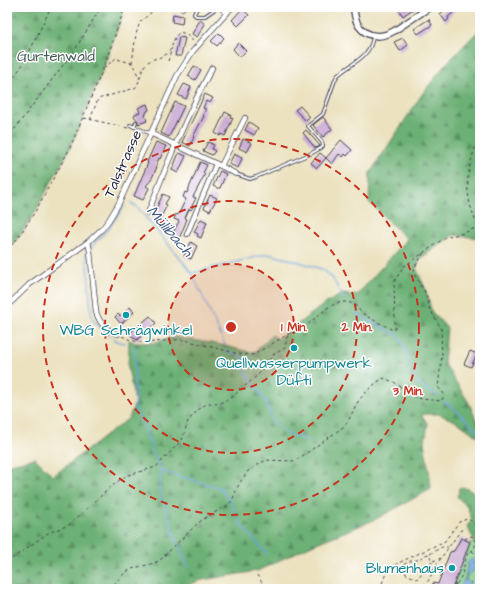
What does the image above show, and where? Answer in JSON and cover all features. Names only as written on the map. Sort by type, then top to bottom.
[{"type":"street","points":[[219,7],[227,13]]},
{"type":"street","name":"Talstrasse","points":[[7,306],[30,284],[89,246],[102,229],[114,212],[177,76],[197,45],[232,7]]},
{"type":"street","points":[[354,7],[355,18],[360,27],[373,36],[383,36],[388,34],[430,7]]},
{"type":"street","points":[[148,213],[175,145],[201,88],[212,68]]},
{"type":"street","points":[[221,166],[245,118]]},
{"type":"street","points":[[150,133],[236,174]]},
{"type":"street","points":[[187,234],[216,164]]},
{"type":"street","points":[[89,246],[96,312],[106,328],[118,334]]},
{"type":"lane","points":[[197,8],[194,14],[196,16],[205,16],[219,7]]},
{"type":"lane","points":[[236,174],[250,179],[321,148],[322,142],[308,126],[323,114],[335,80],[341,73],[364,56],[370,48],[373,36]]},
{"type":"lane","points":[[134,126],[136,122]]},
{"type":"lane","points":[[130,125],[150,133]]},
{"type":"lane","points":[[480,378],[480,392]]},
{"type":"path","points":[[7,86],[24,63],[51,7]]},
{"type":"path","points":[[7,139],[76,48],[101,7]]},
{"type":"path","points":[[7,250],[18,238],[36,210],[70,148],[104,69],[125,7]]},
{"type":"path","points":[[140,79],[132,63],[136,34],[140,22],[154,10],[158,11]]},
{"type":"path","points":[[168,61],[173,39],[180,32],[186,34],[197,45]]},
{"type":"path","points":[[91,120],[98,100],[135,88],[145,65],[152,59],[165,56],[172,48]]},
{"type":"path","points":[[104,69],[116,58],[132,63]]},
{"type":"path","points":[[84,118],[128,128],[130,125]]},
{"type":"path","points":[[480,136],[470,167],[467,188],[468,198],[480,230]]},
{"type":"path","points":[[478,227],[480,222]]},
{"type":"path","points":[[118,334],[136,343],[152,343],[176,339],[239,354],[257,354],[270,344],[290,333],[300,331],[327,308],[337,303],[345,302],[351,303],[368,317],[393,330],[395,329],[394,282],[403,268],[446,237],[464,234],[473,230],[480,230]]},
{"type":"path","points":[[110,589],[123,575],[132,569],[154,564],[159,561],[198,523],[227,506],[232,501],[239,484],[248,471],[266,460],[298,460],[342,428],[348,422],[358,403],[374,384],[383,378],[394,382],[412,396],[422,399],[441,401],[444,394],[438,386],[442,356],[441,328],[432,313],[424,290],[415,276],[414,271],[424,252]]},
{"type":"path","points":[[7,562],[48,533],[69,525],[112,486],[128,476],[156,467],[182,440],[188,421],[203,406],[209,403],[218,404],[232,397],[258,375],[274,354],[285,348],[286,337],[290,333]]},
{"type":"path","points":[[380,589],[388,568],[445,541],[459,522],[464,519],[472,522],[480,536]]},
{"type":"path","points":[[412,588],[422,586],[429,580],[434,569],[461,530],[465,529]]},
{"type":"path","points":[[454,589],[462,574],[466,558],[474,549],[476,543],[474,537],[471,536],[465,538]]},
{"type":"path","points":[[442,557],[425,566],[418,579],[406,574],[403,565],[442,547],[449,547]]},
{"type":"path","points":[[471,551],[480,558]]},
{"type":"path","points":[[429,554],[432,561]]},
{"type":"path","points":[[423,572],[432,568],[441,572]]},
{"type":"path","points":[[454,584],[467,589],[475,577],[480,574]]},
{"type":"path","points":[[257,575],[266,589]]},
{"type":"green space","name":"Gurtenwald","points":[[7,7],[125,7],[103,69],[70,148],[36,210],[18,238],[7,250]]},
{"type":"green space","points":[[480,29],[480,238],[453,235],[421,258],[416,268],[425,288],[432,312],[447,328],[444,363],[469,403],[480,429],[480,434],[477,436],[457,422],[439,414],[424,414],[422,416],[428,424],[424,442],[431,489],[374,520],[314,544],[257,571],[202,580],[175,589],[7,589],[7,465],[35,458],[53,476],[129,418],[135,403],[128,368],[129,340],[136,343],[152,343],[175,337],[217,344],[250,352],[257,351],[260,346],[272,335],[278,339],[323,305],[342,294],[357,295],[407,239],[369,202],[370,173],[423,93],[445,65]]},
{"type":"green space","points":[[461,487],[474,493],[473,497],[480,506],[478,511],[480,516],[480,546],[476,544],[467,526],[472,520],[467,506],[457,497],[459,491],[458,489]]},
{"type":"green space","points":[[471,542],[480,546],[480,589],[452,589]]},
{"type":"water","points":[[473,559],[476,567],[467,575],[466,580],[475,588],[471,589],[466,586],[464,589],[458,589],[465,579],[468,562]]},
{"type":"building","points":[[401,7],[416,7],[403,16],[398,9]]},
{"type":"building","points":[[449,7],[454,12],[448,17],[449,19],[446,22],[440,14]]},
{"type":"building","points":[[242,9],[249,15],[238,26],[232,20]]},
{"type":"building","points":[[173,14],[183,16],[182,24],[172,22]]},
{"type":"building","points":[[429,19],[432,25],[418,34],[414,29]]},
{"type":"building","points":[[200,20],[205,24],[197,37],[192,34]]},
{"type":"building","points":[[219,33],[224,38],[217,46],[211,41]]},
{"type":"building","points":[[179,37],[185,38],[181,56],[175,56]]},
{"type":"building","points":[[403,38],[408,45],[400,51],[394,42]]},
{"type":"building","points":[[238,43],[246,51],[240,57],[233,49]]},
{"type":"building","points":[[194,66],[201,70],[195,80],[188,76]]},
{"type":"building","points":[[184,84],[191,87],[186,99],[178,95]]},
{"type":"building","points":[[205,94],[213,98],[210,103],[206,101],[203,108],[206,109],[203,115],[204,116],[190,146],[182,142]]},
{"type":"building","points":[[175,102],[184,106],[169,137],[161,133]]},
{"type":"building","points":[[147,104],[149,110],[145,116],[147,121],[138,124],[138,121],[134,116],[140,112],[138,108]]},
{"type":"building","points":[[300,106],[310,117],[306,121],[295,110]]},
{"type":"building","points":[[225,112],[233,118],[225,136],[221,134],[220,136],[215,133]]},
{"type":"building","points":[[323,117],[332,129],[323,137],[313,125]]},
{"type":"building","points":[[249,122],[258,128],[254,135],[245,130]]},
{"type":"building","points":[[306,130],[320,146],[315,148],[303,133]]},
{"type":"building","points":[[243,139],[252,143],[247,152],[239,148]]},
{"type":"building","points":[[341,140],[352,150],[347,156],[345,154],[343,157],[339,154],[332,164],[326,158]]},
{"type":"building","points":[[156,142],[166,146],[160,159],[159,158],[151,180],[146,186],[149,188],[143,200],[134,196]]},
{"type":"building","points":[[208,142],[214,145],[212,149],[215,151],[212,155],[203,151]]},
{"type":"building","points":[[179,153],[186,156],[178,173],[172,170]]},
{"type":"building","points":[[320,153],[326,158],[317,168],[311,163]]},
{"type":"building","points":[[234,154],[242,158],[238,168],[229,164]]},
{"type":"building","points":[[200,162],[207,165],[203,173],[205,174],[193,197],[196,198],[192,206],[193,207],[191,210],[189,209],[185,218],[187,219],[179,239],[169,234],[172,230],[174,231],[179,221],[174,219],[176,214],[178,215],[186,199],[183,197],[185,192],[187,193]]},
{"type":"building","points":[[220,171],[226,174],[220,188],[217,188],[213,186]]},
{"type":"building","points":[[163,194],[169,197],[165,204],[167,205],[159,221],[152,218]]},
{"type":"building","points":[[210,195],[217,198],[210,211],[204,208]]},
{"type":"building","points":[[201,219],[207,222],[201,238],[194,232]]},
{"type":"building","points":[[191,242],[197,246],[191,259],[184,256]]},
{"type":"building","name":"WBG Schrägwinkel","points":[[130,307],[134,312],[121,324],[115,317],[118,314],[120,316]]},
{"type":"building","points":[[150,316],[156,323],[137,340],[129,334]]},
{"type":"building","points":[[470,351],[477,354],[471,367],[464,364]]},
{"type":"building","name":"Blumenhaus","points":[[461,538],[470,542],[452,589],[431,589],[433,583],[438,584],[450,552],[454,551]]},
{"type":"waterway","points":[[267,11],[275,11],[279,7]]},
{"type":"waterway","name":"Mülibach","points":[[131,203],[144,215],[192,273],[225,345]]},
{"type":"waterway","points":[[91,247],[108,229],[124,206]]},
{"type":"waterway","points":[[88,250],[86,255],[93,320],[108,335],[119,342],[125,343]]},
{"type":"waterway","points":[[192,273],[268,254],[324,270],[333,279],[344,299]]},
{"type":"waterway","points":[[356,314],[397,335],[402,342],[415,378],[420,385],[438,396]]},
{"type":"waterway","points":[[134,347],[135,410],[144,426],[161,471],[159,489],[175,537],[189,568]]},
{"type":"waterway","points":[[225,350],[244,358],[241,365],[267,403],[271,419],[287,434],[308,440]]},
{"type":"waterway","points":[[244,358],[251,358]]},
{"type":"waterway","points":[[443,401],[455,409],[478,432]]},
{"type":"waterway","points":[[161,471],[220,488],[229,500],[241,525],[267,554]]},
{"type":"place","name":"WBG Schrägwinkel","points":[[126,315]]},
{"type":"place","name":"Quellwasserpumpwerk Düfti","points":[[294,348]]},
{"type":"place","name":"Blumenhaus","points":[[452,568]]}]
